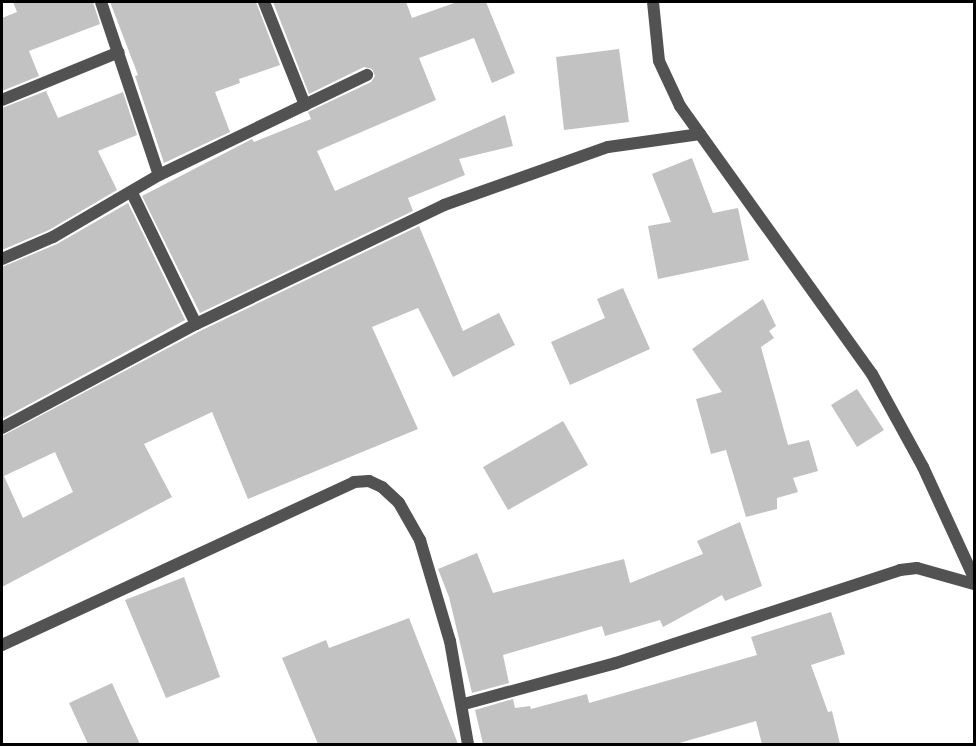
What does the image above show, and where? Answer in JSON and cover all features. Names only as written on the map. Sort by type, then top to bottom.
[{"type":"street","points":[[101,2],[159,175]]},
{"type":"street","points":[[264,2],[305,105]]},
{"type":"street","points":[[653,2],[659,61],[680,106],[872,374],[923,467],[975,578]]},
{"type":"street","points":[[2,100],[118,52]]},
{"type":"street","points":[[2,259],[132,193],[159,175],[367,75]]},
{"type":"street","points":[[2,428],[196,324],[444,205],[542,168],[608,147],[700,134]]},
{"type":"street","points":[[132,193],[196,324]]},
{"type":"street","points":[[2,645],[354,482],[369,482],[382,487],[399,503],[420,540],[450,641],[464,704],[468,744]]},
{"type":"street","points":[[464,704],[616,663],[900,570],[927,570],[975,584]]},
{"type":"building","points":[[13,2],[93,2],[100,24],[29,51],[39,76],[2,91],[2,18],[17,12]]},
{"type":"building","points":[[110,2],[256,2],[280,65],[239,79],[240,83],[215,92],[230,132],[164,163],[135,76],[138,75]]},
{"type":"building","points":[[273,2],[406,2],[412,18],[457,2],[486,2],[515,73],[492,83],[474,38],[419,58],[436,100],[317,151],[335,191],[505,115],[513,146],[459,159],[465,175],[408,198],[413,211],[200,313],[142,196],[252,139],[254,142],[311,119],[308,112],[371,82],[375,76],[372,69],[364,67],[309,94]]},
{"type":"building","points":[[619,49],[629,122],[564,130],[556,57]]},
{"type":"building","points":[[46,91],[58,118],[123,92],[137,135],[98,151],[117,190],[49,230],[2,250],[2,108]]},
{"type":"building","points":[[692,158],[713,213],[738,208],[749,260],[658,279],[648,226],[671,222],[652,174]]},
{"type":"building","points":[[128,203],[185,320],[2,419],[2,267],[57,244]]},
{"type":"building","points":[[419,226],[463,331],[499,313],[515,345],[453,377],[418,308],[372,327],[418,429],[248,499],[212,412],[144,444],[172,497],[2,587],[2,436],[200,331]],"holes":[[[55,452],[73,492],[23,518],[4,476]]]},
{"type":"building","points":[[623,288],[650,349],[570,385],[551,342],[605,318],[597,299]]},
{"type":"building","points":[[763,299],[776,326],[769,331],[774,338],[761,347],[788,445],[809,440],[818,471],[793,478],[798,492],[777,498],[777,509],[746,517],[726,450],[711,454],[696,399],[722,392],[692,349]]},
{"type":"building","points":[[857,389],[884,430],[857,447],[831,405]]},
{"type":"building","points":[[563,421],[588,465],[508,510],[483,467]]},
{"type":"building","points":[[740,522],[762,586],[725,601],[722,595],[663,627],[660,620],[605,636],[602,626],[503,655],[509,683],[472,693],[449,597],[438,569],[477,553],[493,593],[624,559],[630,583],[703,554],[697,541]]},
{"type":"building","points":[[184,577],[220,677],[166,698],[125,600]]},
{"type":"building","points":[[831,612],[845,654],[811,665],[828,712],[832,711],[840,744],[762,744],[756,721],[676,744],[483,744],[475,710],[513,699],[515,708],[530,706],[531,709],[587,694],[589,703],[757,655],[751,637]]},
{"type":"building","points":[[409,618],[458,744],[318,744],[282,658],[326,640],[329,648]]},
{"type":"building","points":[[112,683],[140,744],[88,744],[69,703]]}]
